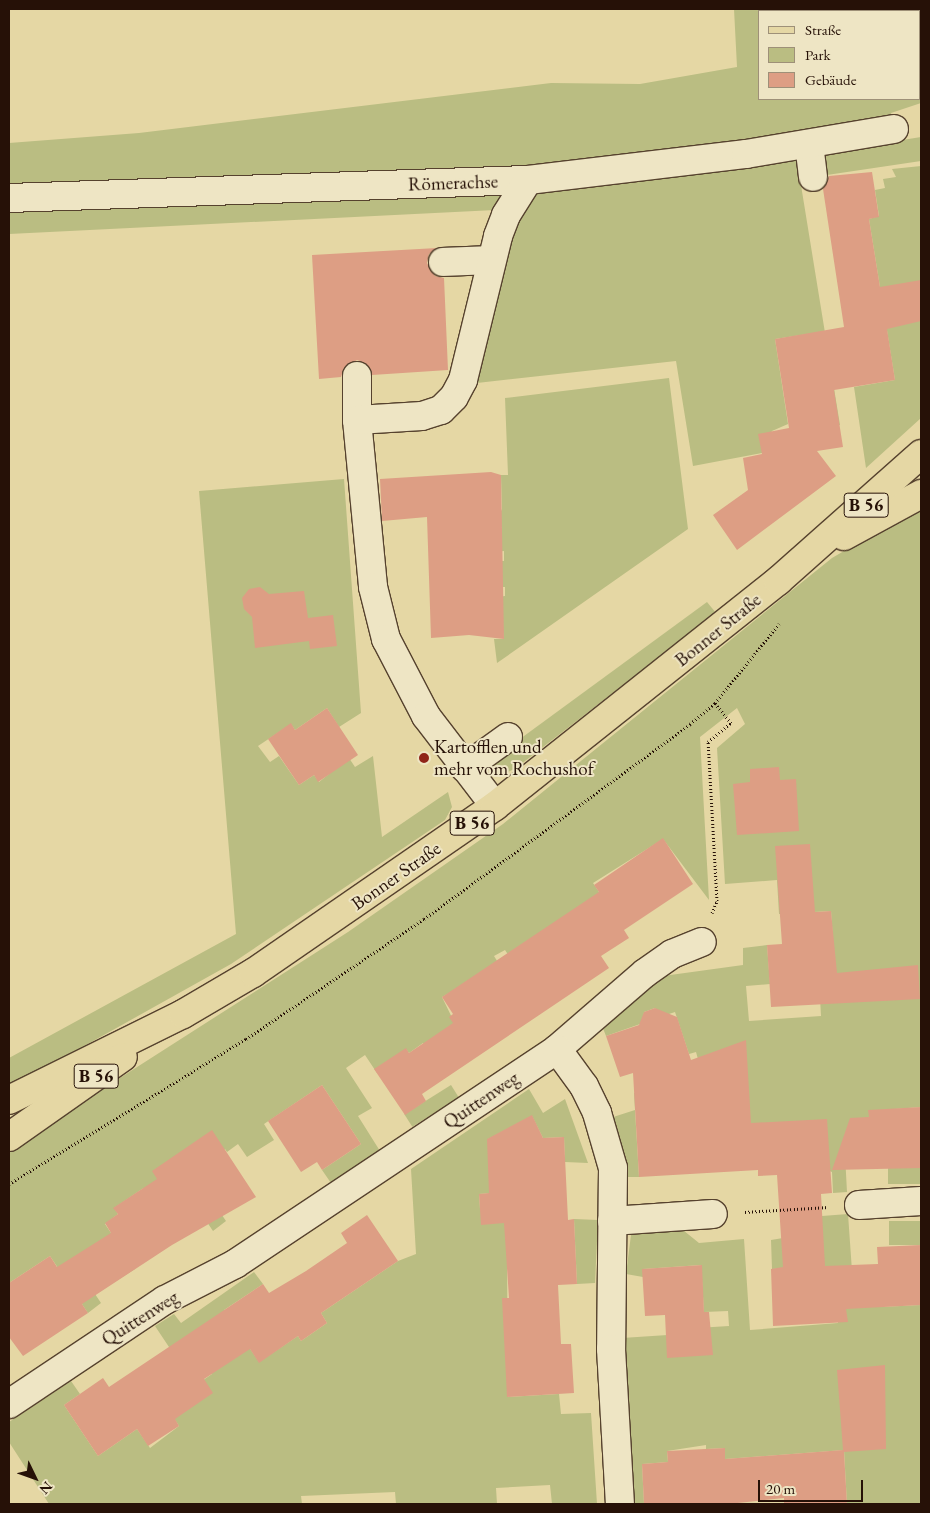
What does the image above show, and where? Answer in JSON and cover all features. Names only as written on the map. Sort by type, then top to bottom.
[{"type":"main road","name":"Bonner Straße","points":[[9,1100],[183,1014],[252,973],[495,806],[810,555],[921,454]]},
{"type":"main road","name":"Bonner Straße","points":[[810,555],[921,494]]},
{"type":"main road","name":"Bonner Straße","points":[[9,1137],[183,1014]]},
{"type":"street","name":"Römerachse","points":[[9,198],[528,180],[809,144],[894,129]]},
{"type":"street","points":[[809,144],[813,177]]},
{"type":"street","points":[[357,420],[422,416],[441,410],[454,397],[463,380],[491,260],[506,215],[528,180]]},
{"type":"street","points":[[443,262],[491,260]]},
{"type":"street","points":[[357,376],[357,420],[373,587],[382,626],[412,693],[465,768],[495,806]]},
{"type":"street","points":[[465,768],[508,737]]},
{"type":"street","name":"Quittenweg","points":[[9,1404],[165,1300],[235,1264],[557,1049],[645,973],[672,954],[702,942]]},
{"type":"street","points":[[557,1049],[584,1086],[606,1141],[612,1168],[611,1349],[620,1504]]},
{"type":"street","points":[[859,1205],[921,1201]]},
{"type":"street","points":[[612,1221],[713,1214]]},
{"type":"path","points":[[9,1184],[237,1044],[356,966],[715,702],[781,622]]},
{"type":"path","points":[[702,942],[717,901],[708,742],[730,723],[715,702]]},
{"type":"path","points":[[713,1214],[859,1205]]},
{"type":"green space","points":[[734,9],[921,9],[921,103],[891,113],[896,141],[921,137],[921,161],[800,179],[840,425],[823,428],[808,334],[775,339],[788,424],[772,431],[762,453],[693,466],[676,361],[477,383],[481,349],[516,209],[9,234],[9,143],[139,133],[551,83],[640,84],[737,67]]},
{"type":"green space","points":[[921,166],[921,418],[866,468],[854,387],[895,380],[869,219],[879,216],[875,190],[885,188],[883,179],[896,177],[892,169]]},
{"type":"green space","points":[[669,378],[688,529],[497,663],[494,639],[504,639],[498,597],[505,596],[505,587],[496,587],[496,561],[504,561],[504,551],[494,552],[494,534],[502,534],[502,527],[494,527],[502,509],[501,475],[508,475],[505,398]]},
{"type":"green space","points":[[344,479],[361,713],[339,727],[327,708],[295,730],[291,724],[258,746],[270,762],[279,756],[299,785],[314,775],[319,782],[349,758],[355,767],[373,756],[382,837],[448,792],[452,807],[445,820],[231,964],[9,1088],[9,1058],[236,934],[199,491]]},
{"type":"green space","points":[[921,506],[921,1107],[869,1111],[871,1154],[845,1155],[847,1192],[833,1193],[832,1172],[756,1143],[635,1110],[634,1093],[701,1070],[696,1052],[689,1054],[675,1012],[663,1016],[655,1008],[644,1012],[643,1023],[606,1036],[601,1023],[663,976],[743,965],[743,948],[767,945],[770,984],[746,986],[749,1021],[821,1016],[817,942],[833,940],[831,911],[779,914],[777,880],[725,884],[717,748],[745,724],[737,708],[700,737],[709,900],[663,839],[593,883],[605,901],[536,996],[505,950],[494,956],[499,964],[442,997],[459,1032],[444,1075],[423,1043],[409,1053],[406,1049],[377,1073],[365,1055],[346,1068],[372,1108],[358,1116],[380,1151],[331,1183],[322,1170],[361,1144],[322,1085],[264,1124],[274,1140],[247,1157],[238,1144],[227,1152],[225,1149],[194,1174],[226,1221],[213,1231],[176,1176],[142,1189],[114,1208],[118,1214],[105,1224],[135,1269],[95,1294],[101,1303],[88,1313],[50,1256],[9,1283],[9,1149],[348,932],[503,824],[832,558]]},
{"type":"green space","points":[[707,602],[716,613],[516,768],[502,775],[483,766]]},
{"type":"green space","points":[[451,1085],[459,1098],[412,1127],[404,1114]]},
{"type":"green space","points":[[529,1089],[543,1113],[565,1099],[588,1163],[565,1162],[564,1137],[543,1138],[532,1116],[488,1139],[489,1172],[503,1192],[479,1194],[480,1209],[523,1207],[507,1259],[508,1397],[559,1394],[561,1414],[591,1413],[597,1504],[552,1504],[550,1485],[496,1488],[497,1504],[396,1504],[395,1492],[301,1496],[302,1504],[49,1504],[9,1442],[9,1422],[71,1381],[80,1394],[64,1405],[98,1456],[137,1429],[150,1448],[179,1426],[166,1406],[212,1374],[169,1347],[155,1326],[174,1314],[181,1323],[254,1272],[263,1284],[224,1310],[259,1362],[298,1336],[301,1341],[327,1323],[321,1313],[398,1261],[416,1254],[411,1169]]},
{"type":"green space","points":[[635,1110],[639,1177],[624,1177],[607,1119]]},
{"type":"green space","points":[[888,1168],[921,1168],[921,1184],[888,1184]]},
{"type":"green space","points":[[848,1214],[853,1285],[881,1307],[921,1305],[921,1504],[847,1504],[844,1450],[725,1459],[725,1448],[706,1449],[706,1445],[667,1451],[668,1462],[642,1464],[644,1504],[631,1504],[622,1338],[698,1333],[697,1328],[729,1326],[728,1311],[704,1312],[701,1265],[643,1269],[643,1277],[626,1274],[631,1235],[635,1231],[678,1226],[699,1243],[744,1239],[750,1330],[838,1323],[836,1266],[772,1269],[771,1240],[783,1238],[822,1216]]},
{"type":"green space","points":[[574,1219],[598,1220],[595,1283],[577,1284]]},
{"type":"green space","points":[[889,1221],[921,1221],[921,1245],[889,1245]]},
{"type":"building","points":[[872,172],[879,217],[869,219],[880,287],[921,280],[921,321],[887,329],[895,380],[834,390],[843,447],[817,451],[836,476],[737,550],[713,515],[748,490],[743,458],[762,454],[758,434],[789,428],[775,339],[844,327],[823,189],[829,176]]},
{"type":"building","points":[[437,248],[429,254],[427,263],[435,276],[444,278],[448,370],[372,375],[365,363],[357,360],[344,368],[341,377],[319,379],[312,255]]},
{"type":"building","points":[[491,472],[501,475],[504,639],[469,635],[431,638],[427,517],[382,521],[380,479]]},
{"type":"building","points":[[260,587],[269,594],[304,591],[308,618],[333,615],[337,646],[310,649],[309,641],[255,648],[252,617],[244,609],[242,598],[249,589]]},
{"type":"building","points":[[327,708],[358,755],[318,782],[314,775],[299,785],[268,739],[291,723],[295,730]]},
{"type":"building","points":[[779,767],[780,780],[796,779],[799,831],[737,835],[733,784],[750,782],[750,769]]},
{"type":"building","points":[[663,838],[693,884],[624,930],[629,938],[601,956],[609,968],[422,1094],[426,1101],[405,1115],[374,1069],[406,1048],[409,1053],[453,1023],[449,1017],[453,1014],[442,997],[599,892],[594,885]]},
{"type":"building","points":[[810,844],[815,912],[831,911],[837,973],[918,965],[920,999],[771,1007],[767,945],[782,944],[775,846]]},
{"type":"building","points":[[655,1008],[677,1017],[691,1060],[746,1040],[751,1123],[827,1119],[832,1193],[821,1194],[825,1266],[878,1264],[877,1247],[921,1245],[921,1305],[846,1309],[848,1322],[773,1326],[771,1269],[783,1267],[777,1175],[758,1176],[758,1170],[639,1177],[633,1073],[620,1077],[606,1036],[639,1025],[644,1012]]},
{"type":"building","points":[[322,1085],[361,1144],[322,1170],[317,1162],[301,1172],[268,1121]]},
{"type":"building","points":[[921,1107],[921,1168],[832,1170],[850,1118],[869,1117],[868,1110]]},
{"type":"building","points":[[532,1115],[543,1138],[564,1137],[568,1220],[574,1219],[577,1284],[558,1285],[561,1344],[571,1344],[574,1393],[507,1397],[502,1298],[509,1298],[504,1223],[481,1225],[479,1194],[489,1193],[487,1139]]},
{"type":"building","points":[[212,1130],[256,1197],[172,1245],[82,1304],[88,1313],[23,1356],[9,1337],[9,1283],[50,1256],[57,1267],[111,1233],[105,1223],[118,1214],[113,1208],[157,1179],[152,1171]]},
{"type":"building","points":[[367,1215],[398,1261],[321,1313],[327,1323],[301,1341],[298,1336],[259,1363],[250,1349],[204,1379],[213,1393],[175,1419],[179,1426],[148,1446],[137,1429],[98,1456],[64,1405],[103,1378],[109,1387],[263,1284],[269,1293],[306,1271],[347,1243],[341,1233]]},
{"type":"building","points":[[702,1265],[704,1312],[709,1312],[713,1355],[667,1358],[665,1315],[645,1316],[642,1269]]},
{"type":"building","points":[[885,1365],[886,1449],[844,1452],[847,1504],[784,1504],[784,1498],[728,1504],[644,1504],[642,1464],[668,1462],[667,1451],[725,1448],[725,1459],[843,1450],[837,1370]]},
{"type":"place","name":"Kartofflen und mehr vom Rochushof","points":[[424,758]]}]
